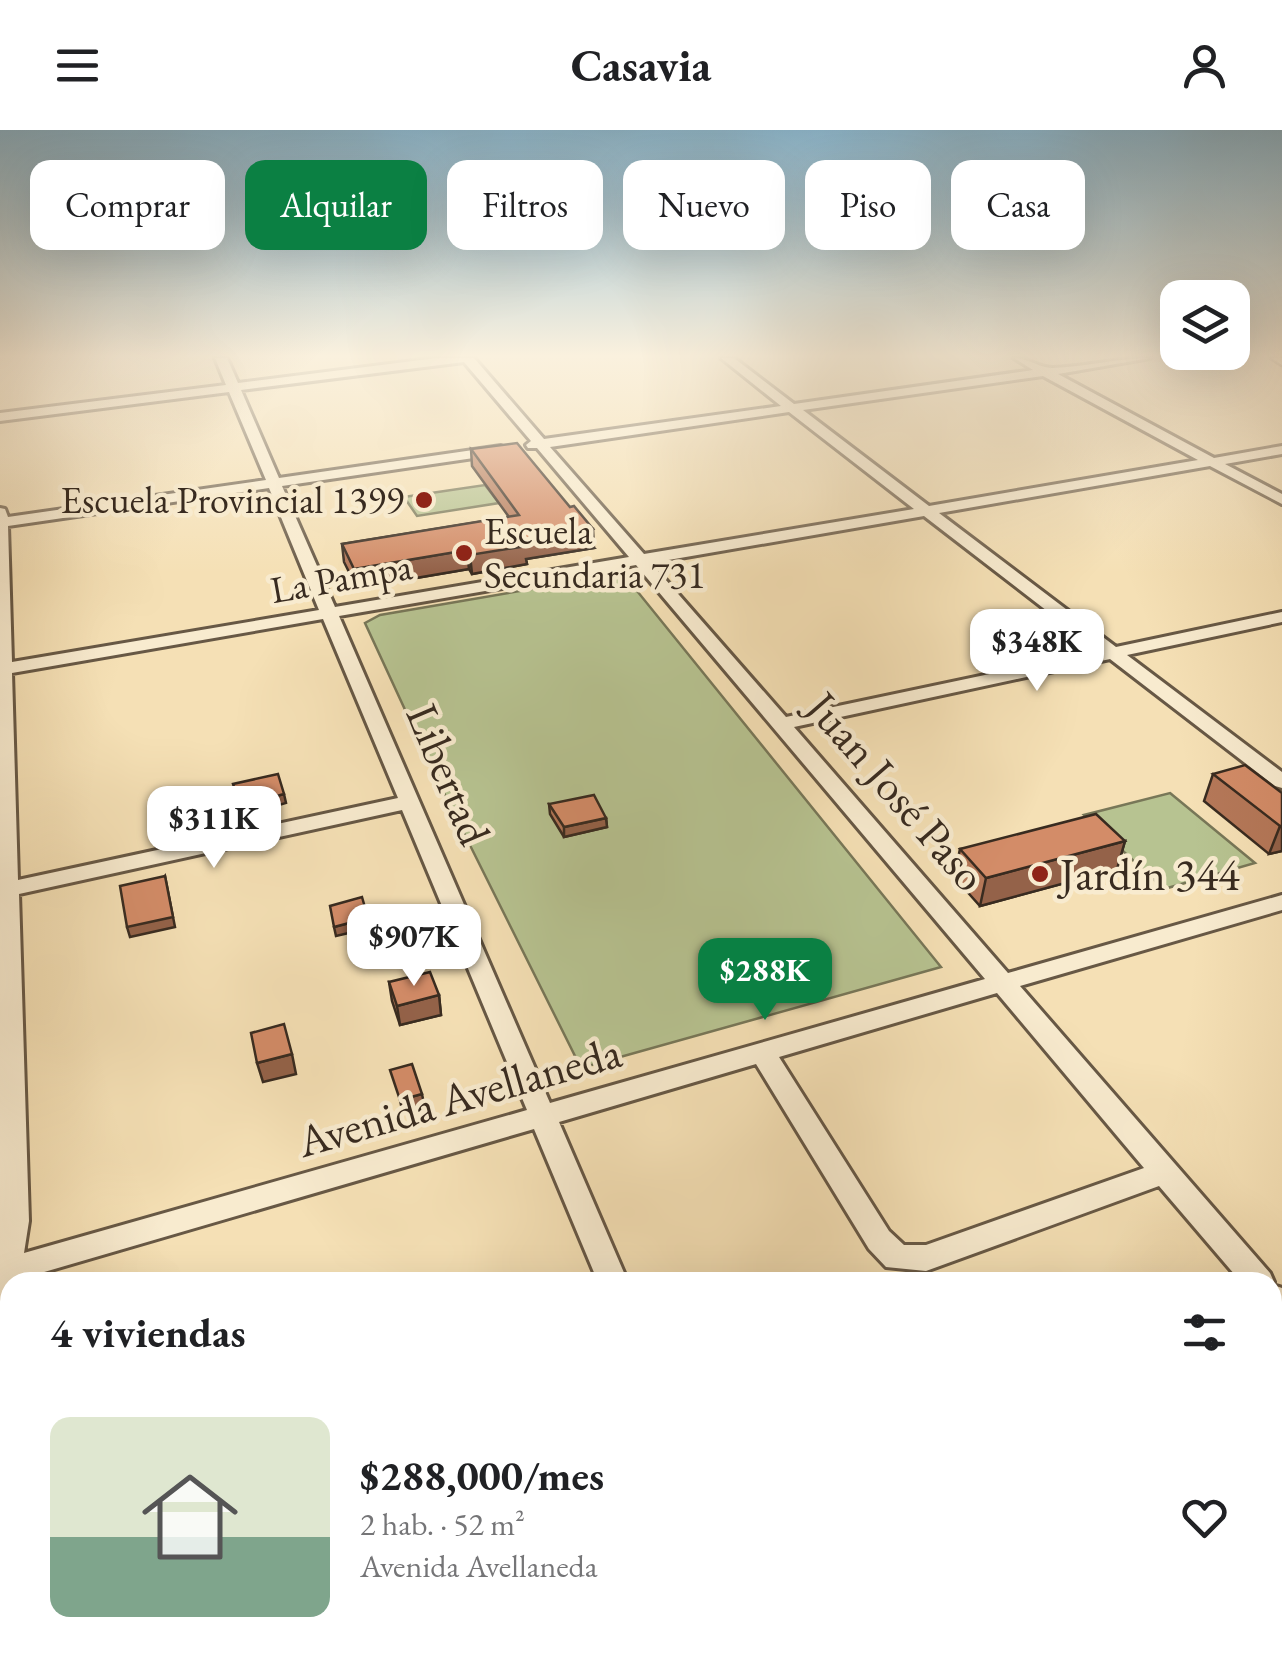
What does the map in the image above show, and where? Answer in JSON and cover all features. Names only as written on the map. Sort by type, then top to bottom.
[{"type":"street","name":"Libertad","points":[[251,430],[609,1272]]},
{"type":"street","name":"Juan José Paso","points":[[529,430],[1250,1272]]},
{"type":"street","points":[[0,523],[642,430]]},
{"type":"street","points":[[820,430],[1282,782]]},
{"type":"street","points":[[1151,430],[1282,500]]},
{"type":"street","name":"La Pampa","points":[[4,669],[1282,450]]},
{"type":"street","points":[[0,512],[14,1221],[3,1272]]},
{"type":"street","points":[[781,724],[1282,617]]},
{"type":"street","points":[[8,889],[409,802]]},
{"type":"street","name":"Avenida Avellaneda","points":[[6,1272],[1282,902]]},
{"type":"street","points":[[762,1052],[879,1240],[898,1258],[926,1258],[1165,1172]]},
{"type":"green space","points":[[485,485],[499,503],[417,516],[404,497]]},
{"type":"green space","points":[[607,576],[629,581],[941,967],[581,1068],[437,779],[365,623],[380,615]]},
{"type":"green space","points":[[1170,793],[1255,863],[1164,889],[1084,815]]},
{"type":"building","points":[[517,443],[593,529],[522,541],[526,546],[470,555],[467,550],[354,569],[342,544],[519,515],[471,449]]},
{"type":"building","points":[[1245,765],[1282,793],[1282,826],[1213,774]]},
{"type":"building","points":[[278,774],[284,794],[240,806],[233,784]]},
{"type":"building","points":[[594,795],[606,818],[564,827],[549,804]]},
{"type":"building","points":[[1096,814],[1125,841],[986,878],[960,849]]},
{"type":"building","points":[[165,876],[173,917],[127,927],[120,886]]},
{"type":"building","points":[[362,897],[368,918],[334,927],[330,906]]},
{"type":"building","points":[[430,972],[439,995],[397,1006],[389,982]]},
{"type":"building","points":[[284,1024],[292,1054],[257,1063],[251,1033]]},
{"type":"building","points":[[412,1064],[422,1094],[400,1100],[390,1070]]},
{"type":"place","name":"Escuela Provincial 1399","points":[[424,500]]},
{"type":"place","name":"Escuela Secundaria 731","points":[[464,553]]},
{"type":"place","name":"Jardín 344","points":[[1040,874]]}]
